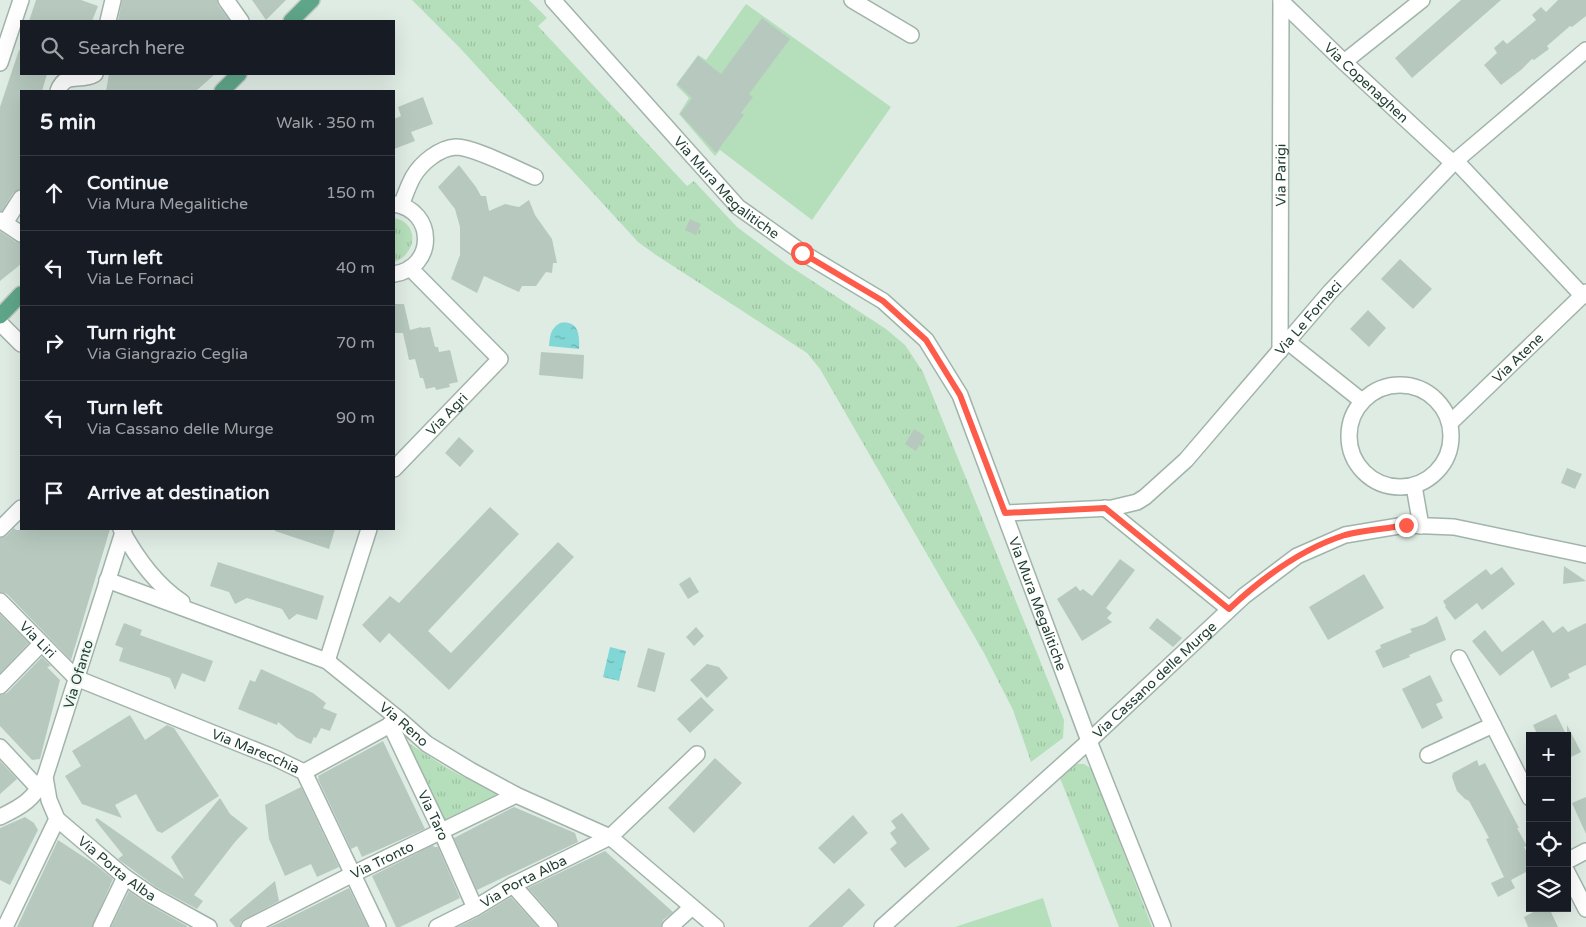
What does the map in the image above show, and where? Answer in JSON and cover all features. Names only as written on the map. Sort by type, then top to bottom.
[{"type":"main road","points":[[292,20],[312,0]]},
{"type":"main road","points":[[223,90],[238,75]]},
{"type":"main road","points":[[0,316],[20,295]]},
{"type":"street","points":[[0,63],[5,28],[21,0]]},
{"type":"street","points":[[108,20],[113,0]]},
{"type":"street","points":[[226,0],[240,20]]},
{"type":"street","name":"Via Mura Megalitiche","points":[[553,0],[738,207],[802,253],[883,301],[926,340],[960,395],[1089,741],[1163,927]]},
{"type":"street","points":[[852,0],[911,35]]},
{"type":"street","name":"Via Copenaghen","points":[[1281,0],[1344,62],[1454,162],[1584,294]]},
{"type":"street","name":"Via Parigi","points":[[1281,0],[1284,346]]},
{"type":"street","points":[[1344,62],[1422,0]]},
{"type":"street","name":"Via Le Fornaci","points":[[1005,513],[1105,508],[1137,502],[1146,497],[1186,460],[1330,292],[1454,162],[1586,51]]},
{"type":"street","points":[[58,90],[60,84],[66,79],[93,75]]},
{"type":"street","points":[[395,274],[410,268],[419,260],[424,251],[426,240],[424,228],[419,218],[411,210],[398,205],[421,166],[445,149],[455,147],[468,149],[535,177]]},
{"type":"street","points":[[20,199],[2,222],[20,233]]},
{"type":"street","name":"Via Agri","points":[[395,468],[500,360],[410,268]]},
{"type":"street","name":"Via Atene","points":[[1450,423],[1584,294]]},
{"type":"street","points":[[0,323],[20,343]]},
{"type":"street","points":[[1284,346],[1362,400]]},
{"type":"street","points":[[1408,384],[1424,390],[1438,400],[1448,415],[1450,423],[1452,432],[1450,450],[1442,466],[1430,478],[1414,486],[1397,487],[1380,484],[1366,475],[1355,462],[1349,447],[1348,430],[1353,414],[1362,400],[1375,390],[1391,385],[1408,384]]},
{"type":"street","points":[[1414,486],[1421,526]]},
{"type":"street","points":[[1105,508],[1229,609]]},
{"type":"street","points":[[0,529],[20,509]]},
{"type":"street","name":"Via Cassano delle Murge","points":[[882,927],[1089,741],[1229,609],[1297,556],[1345,535],[1406,525],[1454,527],[1586,555]]},
{"type":"street","name":"Via Reno","points":[[123,530],[141,561],[166,591],[199,614]]},
{"type":"street","name":"Via Ofanto","points":[[57,819],[42,783],[123,530]]},
{"type":"street","points":[[327,661],[369,530]]},
{"type":"street","name":"Via Reno","points":[[107,580],[327,661],[395,722],[470,770],[516,795],[610,836],[716,927]]},
{"type":"street","name":"Via Liri","points":[[0,601],[76,678]]},
{"type":"street","points":[[0,686],[41,644]]},
{"type":"street","points":[[1459,658],[1526,790]]},
{"type":"street","name":"Via Marecchia","points":[[76,678],[275,758],[304,772],[378,927]]},
{"type":"street","points":[[304,772],[395,722]]},
{"type":"street","name":"Via Taro","points":[[395,722],[475,908]]},
{"type":"street","points":[[1428,755],[1493,726]]},
{"type":"street","points":[[0,747],[42,783],[22,807],[0,817]]},
{"type":"street","name":"Via Porta Alba","points":[[437,927],[475,908],[513,885],[610,836],[697,754]]},
{"type":"street","name":"Via Tronto","points":[[250,927],[352,874],[516,795]]},
{"type":"street","points":[[5,927],[57,819]]},
{"type":"street","name":"Via Porta Alba","points":[[57,819],[125,877],[201,925]]},
{"type":"street","points":[[1571,859],[1586,852]]},
{"type":"street","points":[[100,927],[125,877]]},
{"type":"street","points":[[1571,880],[1586,909]]},
{"type":"street","points":[[513,885],[550,927]]},
{"type":"street","points":[[670,927],[692,906]]},
{"type":"green space","points":[[412,0],[529,0],[547,18],[538,26],[687,186],[694,181],[737,227],[788,265],[886,329],[905,345],[923,372],[1064,720],[1063,738],[1031,762],[1013,710],[984,653],[820,369],[807,353],[638,242],[459,47]]},
{"type":"green space","points":[[746,4],[891,107],[812,220],[720,150],[715,156],[679,114],[689,98],[676,85],[698,55],[706,60]]},
{"type":"green space","points":[[395,218],[408,226],[411,232],[411,246],[402,258],[395,262]]},
{"type":"green space","points":[[404,740],[447,768],[497,795],[444,821]]},
{"type":"green space","points":[[1076,764],[1084,764],[1092,769],[1152,927],[1119,927],[1060,778]]},
{"type":"green space","points":[[1043,898],[1052,927],[955,927]]},
{"type":"water","points":[[560,323],[571,324],[577,329],[579,349],[549,346],[552,330]]},
{"type":"water","points":[[610,647],[626,651],[619,681],[603,677]]},
{"type":"building","points":[[36,0],[81,0],[98,6],[92,20],[29,20]]},
{"type":"building","points":[[122,0],[217,0],[218,5],[229,20],[118,20]]},
{"type":"building","points":[[252,0],[286,0],[266,20]]},
{"type":"building","points":[[1461,0],[1501,0],[1412,78],[1395,58]]},
{"type":"building","points":[[1558,0],[1586,0],[1586,16],[1572,27],[1570,26],[1547,46],[1549,49],[1534,60],[1532,59],[1501,85],[1484,65],[1497,53],[1494,48],[1503,40],[1507,44],[1536,20],[1532,15],[1541,7],[1546,12]]},
{"type":"building","points":[[762,18],[790,39],[749,94],[753,97],[741,113],[744,115],[716,153],[680,114],[692,98],[677,84],[698,56],[721,74]]},
{"type":"building","points":[[19,50],[20,75],[47,75],[42,90],[20,90],[20,190],[13,193],[2,211],[0,211],[0,107]]},
{"type":"building","points":[[109,75],[214,75],[197,90],[106,90]]},
{"type":"building","points":[[423,97],[433,124],[411,132],[415,141],[395,149],[395,119],[401,116],[398,107]]},
{"type":"building","points":[[459,165],[481,196],[486,196],[489,211],[505,204],[519,207],[529,200],[535,215],[552,239],[557,263],[553,263],[552,273],[546,272],[536,286],[522,286],[519,292],[484,276],[477,293],[451,279],[460,255],[460,227],[455,209],[438,187]]},
{"type":"building","points":[[690,219],[701,224],[696,235],[685,230]]},
{"type":"building","points":[[0,231],[20,243],[20,265],[0,281]]},
{"type":"building","points":[[1400,259],[1432,289],[1413,309],[1381,279]]},
{"type":"building","points":[[395,304],[404,304],[410,330],[430,327],[435,347],[438,347],[439,352],[450,350],[458,382],[449,384],[450,387],[436,390],[435,387],[426,389],[423,378],[420,378],[415,359],[409,360],[403,333],[395,333]]},
{"type":"building","points":[[1368,310],[1386,328],[1369,347],[1350,329]]},
{"type":"building","points":[[541,352],[584,355],[583,379],[539,375]]},
{"type":"building","points":[[914,429],[925,436],[916,451],[905,444]]},
{"type":"building","points":[[459,437],[474,451],[460,467],[445,453]]},
{"type":"building","points":[[1567,468],[1582,474],[1575,489],[1561,483]]},
{"type":"building","points":[[490,507],[519,534],[428,631],[451,653],[558,542],[574,557],[449,690],[389,633],[380,643],[362,625],[390,596],[399,603]]},
{"type":"building","points":[[14,528],[16,530],[110,530],[71,660],[7,594],[0,592],[0,538],[6,536]]},
{"type":"building","points":[[275,530],[335,530],[329,549]]},
{"type":"building","points":[[1120,559],[1135,570],[1106,608],[1112,613],[1107,618],[1112,622],[1082,641],[1057,599],[1076,586],[1080,591],[1083,589],[1092,596]]},
{"type":"building","points":[[218,562],[324,596],[317,620],[297,614],[289,620],[282,609],[247,598],[235,604],[229,592],[210,586]]},
{"type":"building","points":[[1564,566],[1586,581],[1563,584]]},
{"type":"building","points":[[1502,567],[1515,584],[1482,610],[1477,603],[1455,620],[1445,607],[1443,601],[1486,569],[1491,575]]},
{"type":"building","points":[[1364,574],[1384,608],[1328,640],[1309,607]]},
{"type":"building","points":[[690,577],[699,592],[688,599],[679,584]]},
{"type":"building","points":[[0,614],[29,643],[0,673]]},
{"type":"building","points":[[1437,616],[1446,640],[1383,668],[1375,651],[1381,648],[1380,645],[1412,632],[1410,629],[1425,624]]},
{"type":"building","points":[[1157,618],[1182,638],[1173,647],[1149,628]]},
{"type":"building","points":[[1543,620],[1553,633],[1563,626],[1568,632],[1586,623],[1586,665],[1568,674],[1570,678],[1551,688],[1533,650],[1500,676],[1472,641],[1485,630],[1502,652]]},
{"type":"building","points":[[124,623],[142,630],[140,635],[213,661],[205,682],[182,673],[175,690],[170,678],[119,661],[123,648],[115,645]]},
{"type":"building","points":[[696,627],[704,636],[694,646],[686,637]]},
{"type":"building","points":[[648,648],[665,653],[655,692],[637,687]]},
{"type":"building","points":[[42,657],[51,666],[47,667],[60,680],[40,759],[32,760],[0,726],[0,695],[7,693]]},
{"type":"building","points":[[707,664],[719,667],[728,678],[707,698],[690,680]]},
{"type":"building","points":[[261,669],[313,693],[326,703],[323,708],[337,714],[330,731],[321,728],[311,744],[297,738],[278,722],[277,725],[238,709],[250,680],[255,682]]},
{"type":"building","points":[[1430,675],[1443,701],[1436,704],[1443,718],[1422,729],[1402,689]]},
{"type":"building","points":[[701,697],[714,710],[690,733],[677,719]]},
{"type":"building","points":[[1556,714],[1565,732],[1536,732],[1533,725]]},
{"type":"building","points":[[130,715],[145,740],[167,725],[174,728],[219,796],[162,833],[157,831],[136,794],[115,805],[122,818],[82,804],[65,776],[81,766],[72,751]]},
{"type":"building","points":[[1571,733],[1581,752],[1571,757]]},
{"type":"building","points":[[383,741],[425,829],[362,857],[357,846],[351,849],[318,776]]},
{"type":"building","points":[[715,758],[742,783],[694,833],[668,808]]},
{"type":"building","points":[[1477,760],[1479,766],[1485,763],[1526,844],[1524,847],[1526,851],[1526,872],[1511,880],[1515,888],[1498,897],[1491,883],[1504,877],[1486,839],[1489,838],[1469,801],[1457,791],[1452,777],[1453,773]]},
{"type":"building","points":[[0,761],[17,779],[0,794]]},
{"type":"building","points":[[301,787],[339,867],[317,877],[311,864],[285,876],[269,839],[265,805]]},
{"type":"building","points":[[1586,797],[1586,834],[1572,803]]},
{"type":"building","points":[[220,798],[230,814],[248,828],[194,895],[203,901],[197,909],[156,887],[118,859],[123,855],[95,820],[97,818],[184,879],[171,857]]},
{"type":"building","points":[[514,807],[575,833],[578,842],[477,890],[454,838]]},
{"type":"building","points":[[902,813],[930,849],[905,868],[890,849],[897,843],[890,833],[896,828],[891,821]]},
{"type":"building","points":[[853,815],[868,833],[834,864],[818,848]]},
{"type":"building","points":[[25,817],[34,823],[38,830],[10,885],[0,880],[0,828]]},
{"type":"building","points":[[58,840],[96,865],[113,879],[92,927],[17,927]]},
{"type":"building","points":[[433,845],[438,847],[460,898],[400,927],[396,927],[372,876]]},
{"type":"building","points":[[605,851],[673,912],[663,920],[661,927],[559,927],[557,921],[528,888]]},
{"type":"building","points":[[275,881],[279,901],[245,919],[241,922],[240,927],[235,927],[229,920]]},
{"type":"building","points":[[349,888],[368,927],[270,927],[283,921]]},
{"type":"building","points":[[849,888],[865,905],[842,927],[808,927]]},
{"type":"building","points":[[129,891],[146,903],[187,927],[111,927]]},
{"type":"building","points":[[511,897],[538,927],[458,927],[480,916]]},
{"type":"building","points":[[1533,912],[1551,912],[1558,927],[1528,927],[1524,917]]},
{"type":"route","points":[[802,253],[883,301],[926,340],[960,395],[1005,513],[1105,508],[1229,609],[1297,556],[1345,535],[1406,525]]}]
